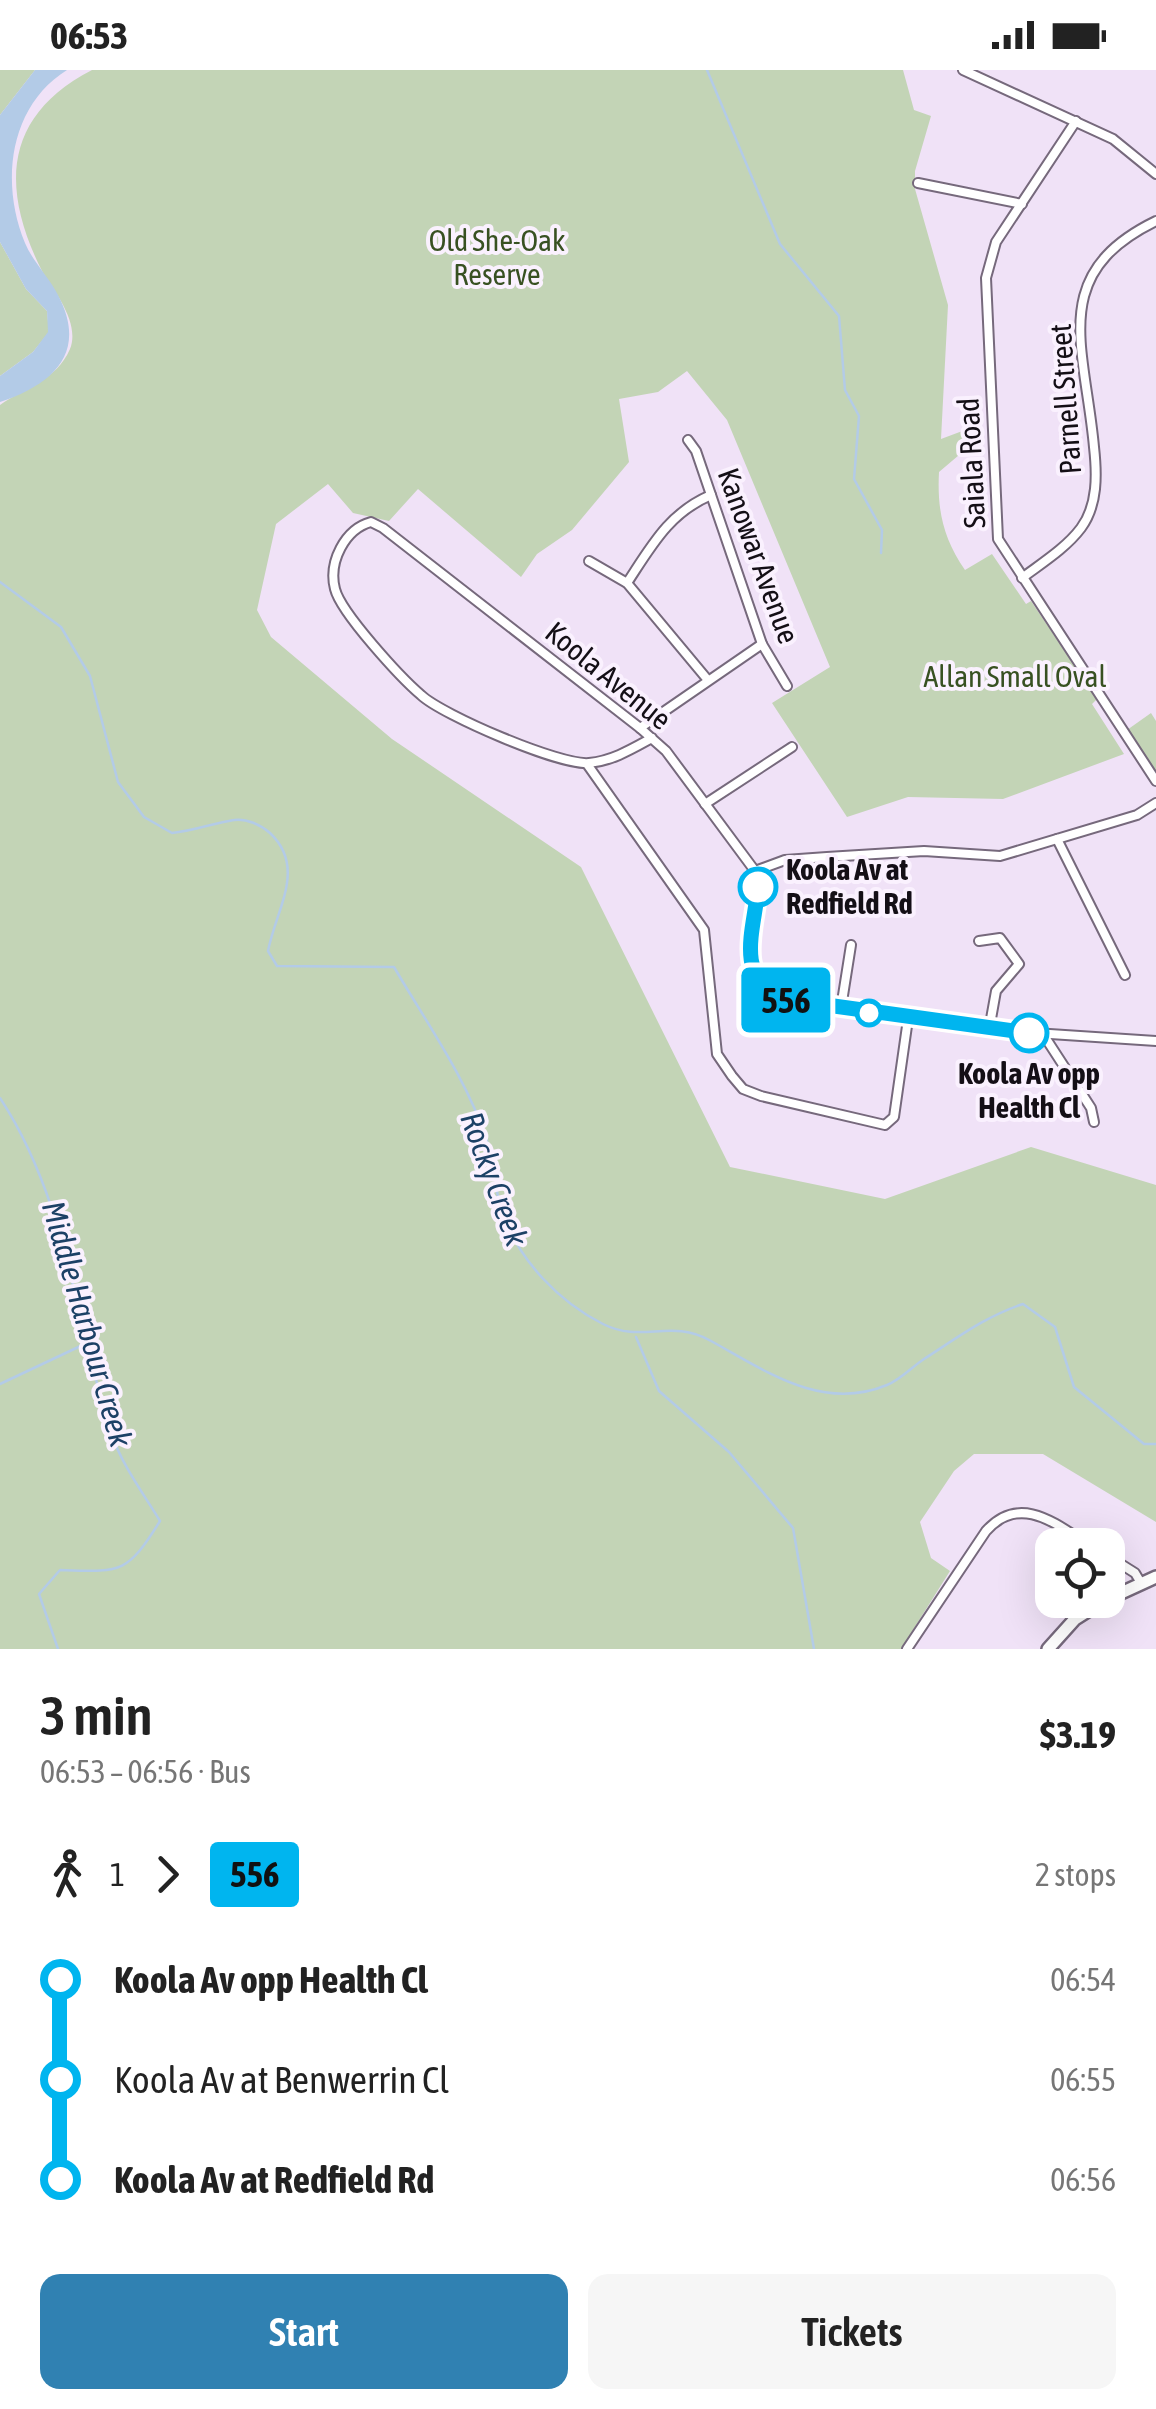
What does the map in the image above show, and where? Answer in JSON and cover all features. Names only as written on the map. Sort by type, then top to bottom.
[{"type":"main road","points":[[1125,1590],[1156,1577]]},
{"type":"main road","points":[[1048,1649],[1077,1618]]},
{"type":"street","points":[[963,70],[1112,139],[1156,174]]},
{"type":"street","name":"Saiala Road","points":[[1076,120],[996,242],[986,278],[998,538],[1156,781]]},
{"type":"street","points":[[918,183],[1022,204]]},
{"type":"street","name":"Parnell Street","points":[[1022,578],[1082,526],[1094,500],[1097,472],[1082,337],[1084,286],[1113,245],[1156,221]]},
{"type":"street","name":"Kanowar Avenue","points":[[688,440],[711,494],[762,644],[787,686]]},
{"type":"street","points":[[627,583],[667,522],[684,506],[711,494]]},
{"type":"street","name":"Koola Avenue","points":[[586,764],[504,738],[422,698],[346,608],[335,588],[340,548],[350,532],[372,522],[652,738],[755,872]]},
{"type":"street","points":[[588,561],[627,583],[708,679]]},
{"type":"street","points":[[640,728],[762,644]]},
{"type":"street","points":[[652,738],[623,754],[586,764],[704,930],[718,1054],[743,1089],[885,1126],[894,1117],[908,1019]]},
{"type":"street","points":[[704,804],[792,746]]},
{"type":"street","points":[[1156,804],[1138,815],[1000,856],[924,851],[784,860],[755,872],[758,884],[750,957],[760,985],[776,998],[989,1030],[1156,1041]]},
{"type":"street","points":[[1057,839],[1124,975]]},
{"type":"street","points":[[979,941],[1000,938],[1019,964],[996,991],[989,1030]]},
{"type":"street","points":[[842,1008],[851,944]]},
{"type":"street","points":[[1043,1034],[1091,1108],[1094,1122]]},
{"type":"street","points":[[907,1649],[986,1531],[1001,1518],[1019,1512],[1037,1514],[1060,1528]]},
{"type":"street","points":[[1125,1567],[1140,1583]]},
{"type":"green space","points":[[0,70],[35,70],[0,115]]},
{"type":"green space","points":[[92,70],[903,70],[914,110],[931,116],[915,171],[915,189],[948,305],[941,439],[981,424],[981,443],[972,444],[939,472],[939,499],[947,535],[965,570],[992,554],[1026,604],[1031,601],[1097,699],[1092,704],[1124,754],[1003,799],[908,797],[847,817],[772,703],[830,667],[727,420],[687,371],[658,392],[619,399],[629,462],[572,530],[537,554],[521,577],[418,489],[389,521],[353,513],[328,484],[276,524],[257,610],[271,637],[392,739],[581,867],[730,1167],[885,1199],[1031,1147],[1156,1185],[1156,1522],[1043,1454],[974,1454],[954,1471],[920,1522],[931,1558],[950,1571],[901,1649],[0,1649],[0,405],[57,369],[70,349],[69,319],[43,273],[20,212],[18,157],[26,132],[41,109],[63,88]]},
{"type":"green space","points":[[0,242],[26,289],[47,311],[49,332],[33,352],[0,376]]},
{"type":"green space","points":[[1151,713],[1156,721],[1156,773],[1127,730]]},
{"type":"water","points":[[35,70],[67,70],[32,104],[22,125],[12,171],[13,196],[25,243],[58,295],[69,333],[61,363],[50,375],[36,386],[0,402],[0,376],[33,352],[48,332],[47,311],[26,289],[0,242],[0,115]]},
{"type":"waterway","points":[[707,70],[780,244],[839,316],[845,390],[859,416],[854,479],[882,530],[881,553]]},
{"type":"waterway","name":"Rocky Creek","points":[[0,582],[61,627],[90,676],[118,782],[144,817],[172,833],[243,820],[266,830],[281,846],[288,875],[268,951],[277,966],[394,967],[469,1095],[490,1150],[500,1206],[510,1232],[531,1264],[571,1304],[617,1330],[696,1334],[795,1384],[840,1394],[892,1383],[972,1328],[1023,1304],[1055,1327],[1074,1387],[1144,1444],[1156,1444]]},
{"type":"waterway","name":"Middle Harbour Creek","points":[[0,1098],[23,1137],[55,1219],[111,1433],[127,1468],[160,1521],[139,1551],[121,1566],[97,1571],[60,1570],[39,1594],[58,1649]]},
{"type":"waterway","points":[[636,1337],[659,1391],[729,1452],[793,1528],[814,1649]]},
{"type":"waterway","points":[[0,1384],[89,1342]]},
{"type":"bus line","name":"556","points":[[758,887],[751,967],[760,985],[776,998],[1029,1033]]},
{"type":"place","name":"Koola Av at Redfield Rd","points":[[758,887]]},
{"type":"place","name":"Koola Av opp Health Cl","points":[[1029,1033]]},
{"type":"park label","name":"Old She-Oak Reserve","points":[[497,258]]},
{"type":"park label","name":"Allan Small Oval","points":[[1015,677]]}]
